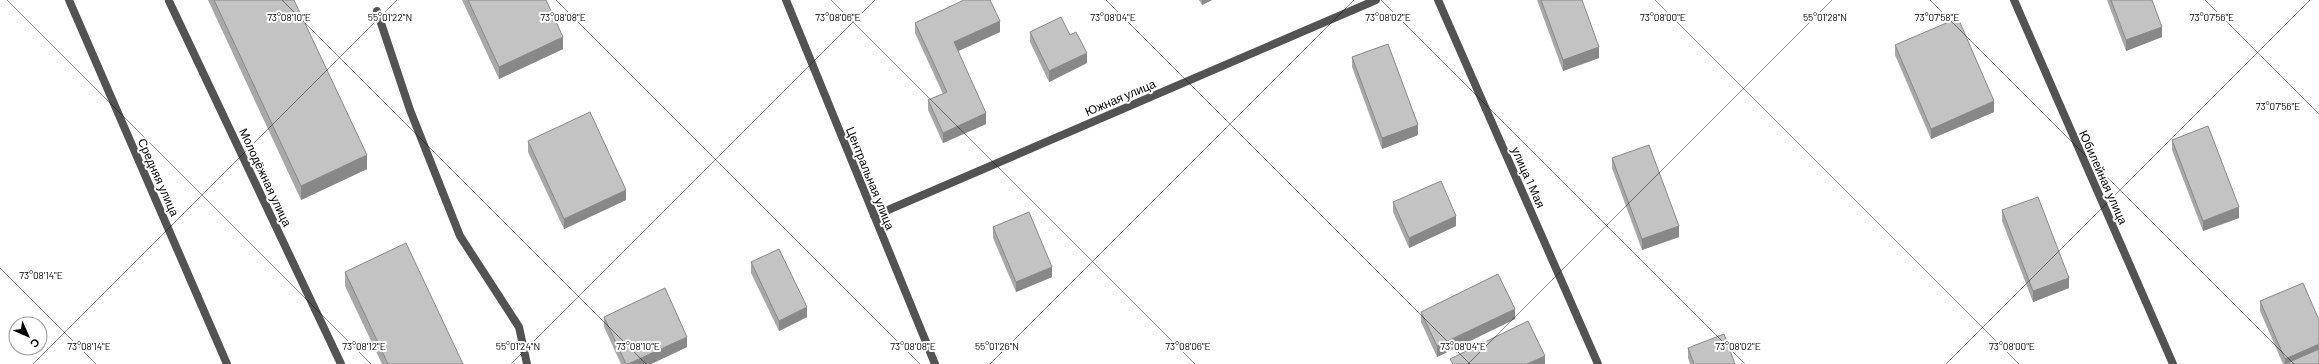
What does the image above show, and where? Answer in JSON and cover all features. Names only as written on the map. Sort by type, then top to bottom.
[{"type":"street","name":"Средняя улица","points":[[69,0],[228,364]]},
{"type":"street","name":"Центральная улица","points":[[786,0],[935,364]]},
{"type":"street","name":"Южная улица","points":[[874,216],[1376,0]]},
{"type":"street","name":"улица 1 Мая","points":[[1438,0],[1598,364]]},
{"type":"street","name":"Юбилейная улица","points":[[2014,0],[2173,364]]},
{"type":"street","name":"Молодёжная улица","points":[[169,1],[341,364]]},
{"type":"street","points":[[376,11],[410,110],[460,236],[519,327],[527,364]]},
{"type":"building","points":[[214,0],[294,0],[367,155],[301,186]]},
{"type":"building","points":[[468,0],[546,0],[563,37],[499,67]]},
{"type":"building","points":[[964,0],[990,0],[1000,21],[954,42],[986,113],[943,133],[928,100],[947,92],[915,23]]},
{"type":"building","points":[[1541,0],[1582,0],[1599,47],[1563,60]]},
{"type":"building","points":[[2111,0],[2152,0],[2162,27],[2126,40]]},
{"type":"building","points":[[1061,17],[1070,35],[1076,32],[1087,53],[1049,71],[1030,32]]},
{"type":"building","points":[[1958,18],[1994,101],[1931,129],[1895,45]]},
{"type":"building","points":[[1388,44],[1418,125],[1382,138],[1352,57]]},
{"type":"building","points":[[590,112],[626,190],[564,219],[528,141]]},
{"type":"building","points":[[2208,126],[2239,207],[2203,221],[2172,140]]},
{"type":"building","points":[[1649,145],[1679,226],[1642,239],[1612,158]]},
{"type":"building","points":[[1441,181],[1456,216],[1409,238],[1393,202]]},
{"type":"building","points":[[2038,197],[2069,278],[2033,291],[2002,210]]},
{"type":"building","points":[[1029,212],[1052,267],[1016,282],[993,227]]},
{"type":"building","points":[[406,243],[463,364],[388,364],[345,272]]},
{"type":"building","points":[[779,249],[807,307],[779,321],[751,262]]},
{"type":"building","points":[[1498,274],[1515,309],[1437,346],[1421,312]]},
{"type":"building","points":[[2303,283],[2319,320],[2319,344],[2285,359],[2260,301]]},
{"type":"building","points":[[665,288],[687,337],[626,364],[604,317]]},
{"type":"building","points":[[1528,321],[1545,356],[1527,364],[1453,364],[1450,359]]},
{"type":"building","points":[[1724,334],[1735,364],[1694,364],[1688,348]]},
{"type":"building","points":[[2319,349],[2319,364],[2285,364]]}]
